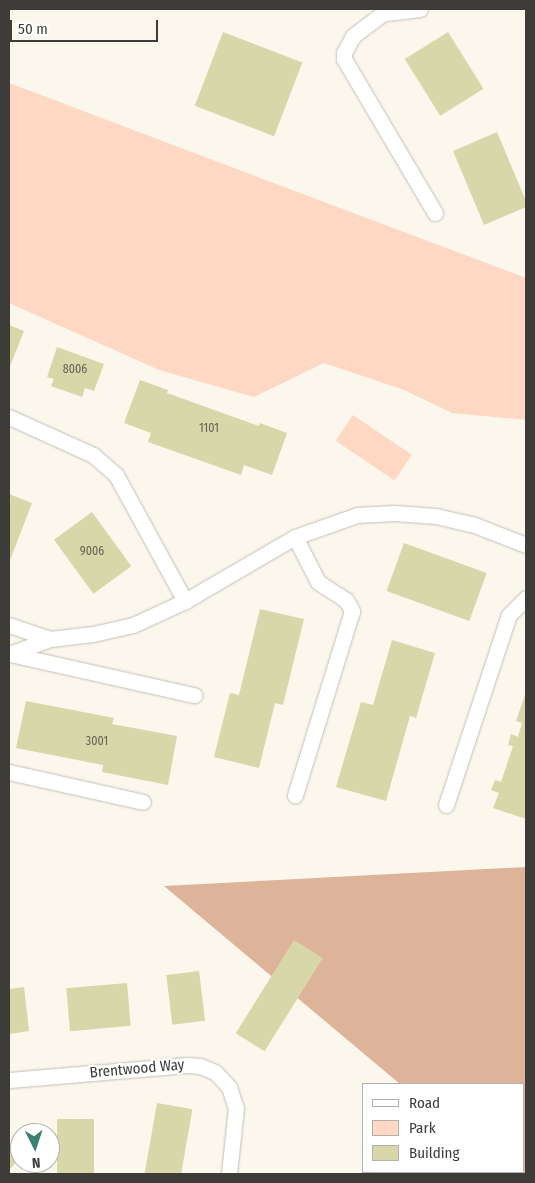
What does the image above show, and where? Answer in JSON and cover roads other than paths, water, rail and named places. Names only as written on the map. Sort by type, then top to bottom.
[{"type":"street","points":[[420,9],[382,14],[353,36],[344,53],[344,59],[435,213]]},
{"type":"street","points":[[9,417],[93,455],[116,475],[185,601]]},
{"type":"street","points":[[9,656],[50,639],[93,634],[133,625],[185,601],[295,537],[357,514],[394,513],[436,516],[472,524],[526,545]]},
{"type":"street","points":[[295,537],[318,582],[346,600],[352,611],[295,795]]},
{"type":"street","points":[[446,805],[509,616],[526,598]]},
{"type":"street","points":[[9,625],[50,639]]},
{"type":"street","points":[[9,656],[194,695]]},
{"type":"street","points":[[9,772],[143,802]]},
{"type":"street","name":"Brentwood Way","points":[[9,1080],[187,1064],[200,1066],[214,1072],[229,1087],[236,1108],[229,1174]]}]
